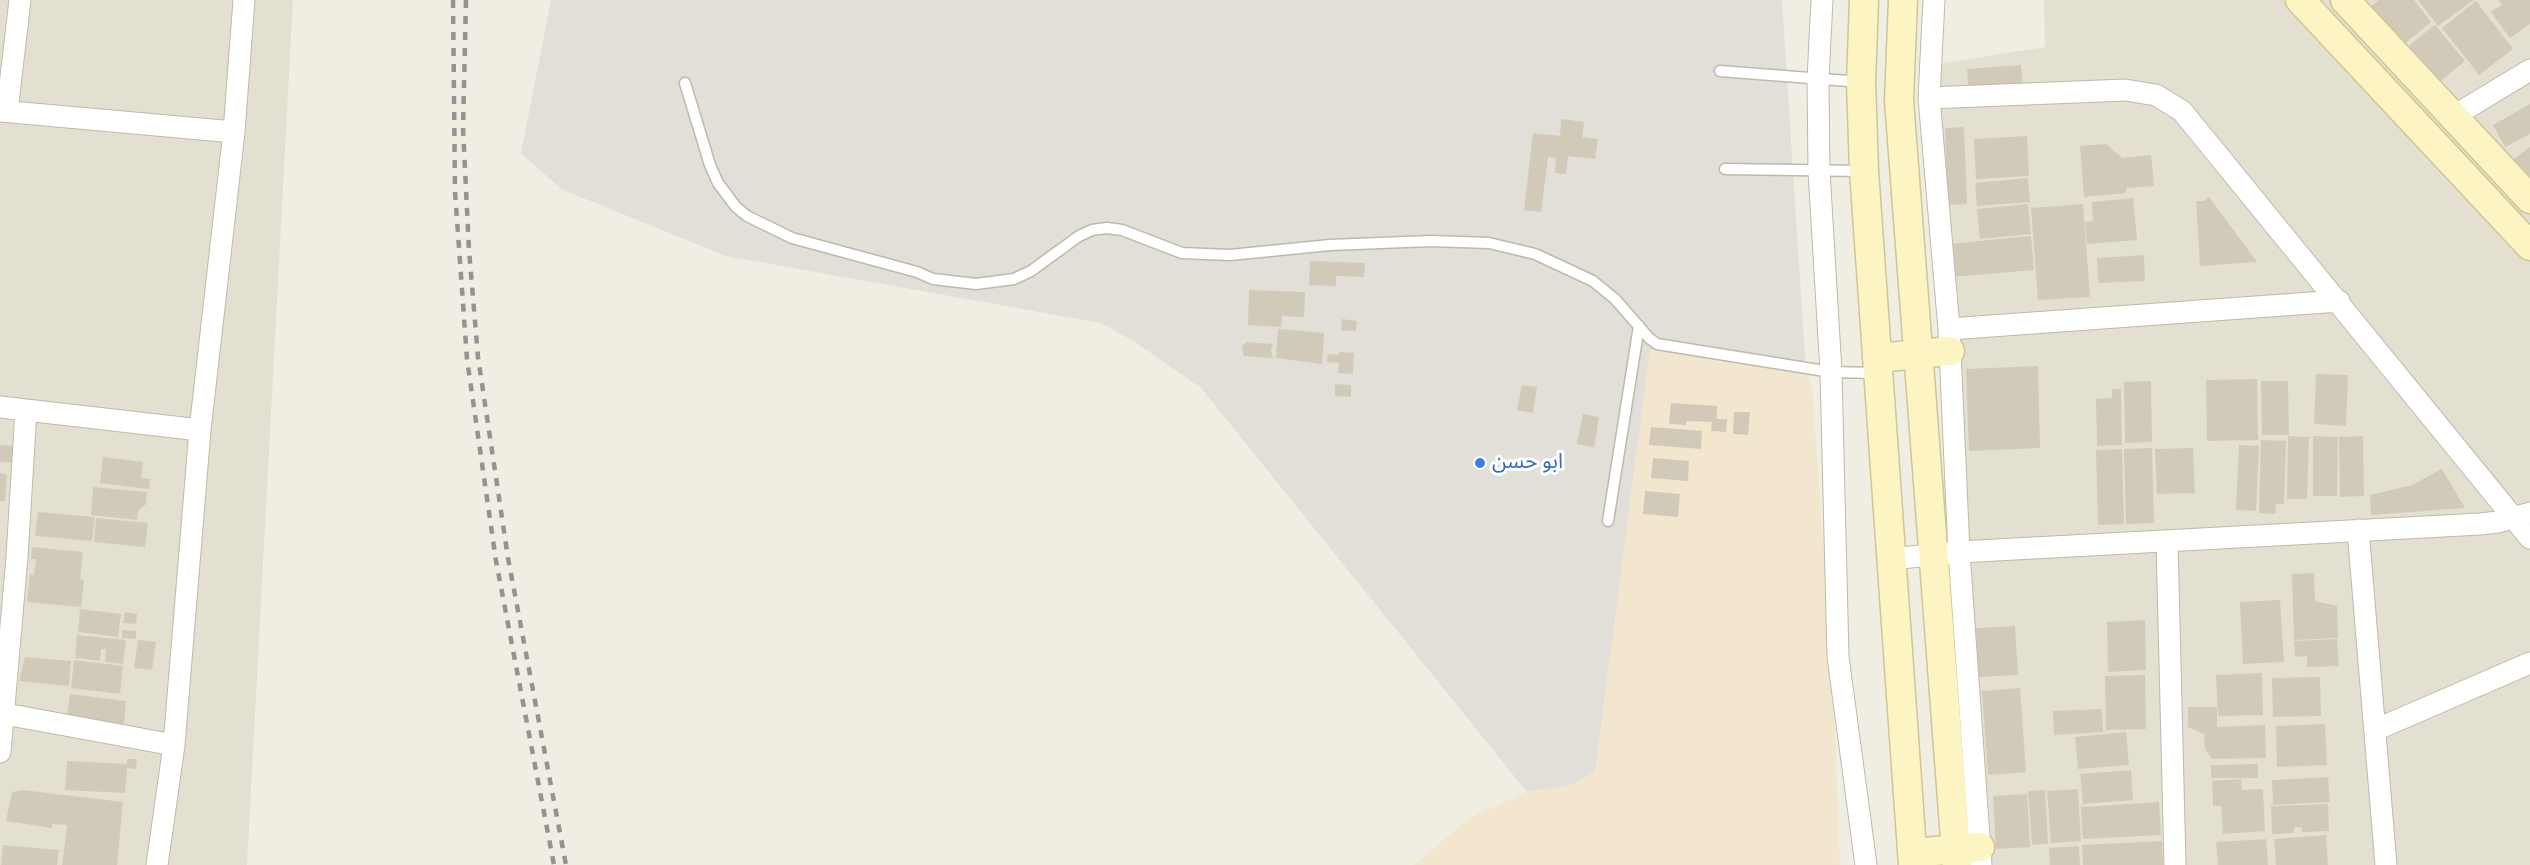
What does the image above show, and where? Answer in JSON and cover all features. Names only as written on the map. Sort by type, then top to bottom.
[{"type":"main road","points":[[1864,0],[1861,82],[1864,171],[1912,859],[1968,857],[1946,553],[1919,355],[1899,100],[1903,0]]},
{"type":"main road","points":[[2301,0],[2530,246]]},
{"type":"main road","points":[[2345,0],[2530,199]]},
{"type":"main road","points":[[1877,366],[1919,355],[1949,340]]},
{"type":"street","points":[[20,0],[4,111],[234,132]]},
{"type":"street","points":[[157,865],[174,745],[200,430],[234,132],[244,0]]},
{"type":"street","points":[[1822,0],[1818,79],[1819,171],[1831,372],[1839,657],[1866,865]]},
{"type":"street","points":[[1934,0],[1929,98],[1949,340],[1946,553]]},
{"type":"street","points":[[2454,116],[2530,70]]},
{"type":"street","points":[[1929,98],[2125,90],[2156,96],[2182,111],[2339,301],[2522,515],[2530,538]]},
{"type":"street","points":[[1949,340],[2339,301]]},
{"type":"street","points":[[0,407],[200,430]]},
{"type":"street","points":[[0,752],[9,557],[27,410]]},
{"type":"street","points":[[1891,559],[1946,553],[2480,524],[2522,515]]},
{"type":"street","points":[[2358,530],[2386,865]]},
{"type":"street","points":[[2167,541],[2175,865]]},
{"type":"street","points":[[2375,729],[2530,663]]},
{"type":"street","points":[[2,713],[174,745]]},
{"type":"lane","points":[[1720,71],[1861,82]]},
{"type":"lane","points":[[685,83],[710,165],[718,183],[736,207],[747,216],[792,238],[916,272],[933,279],[950,283],[976,284],[1014,279],[1031,271],[1079,236],[1092,230],[1107,228],[1122,230],[1182,253],[1230,255],[1330,245],[1431,241],[1489,243],[1535,254],[1593,281],[1615,299],[1657,344],[1831,372],[1877,366]]},
{"type":"lane","points":[[1725,169],[1864,171]]},
{"type":"lane","points":[[1608,520],[1639,326]]},
{"type":"shaded area","points":[[0,0],[293,0],[247,865],[0,865]]},
{"type":"shaded area","points":[[551,0],[1782,0],[1806,372],[1650,349],[1595,772],[1571,785],[1527,792],[1201,388],[1135,342],[1101,323],[726,256],[561,189],[521,153]]},
{"type":"shaded area","points":[[2044,0],[2530,0],[2530,865],[1987,865],[1932,65],[2045,47]]},
{"type":"shaded area","points":[[1650,348],[1806,372],[1812,385],[1833,681],[1840,865],[1414,865],[1472,816],[1527,792],[1571,785],[1595,772]]},
{"type":"building","points":[[2379,0],[2414,0],[2431,22],[2397,50],[2366,10]]},
{"type":"building","points":[[2418,0],[2474,0],[2438,26]]},
{"type":"building","points":[[2498,0],[2530,0],[2530,24],[2510,38],[2491,12],[2502,5]]},
{"type":"building","points":[[2476,1],[2513,49],[2479,75],[2442,28]]},
{"type":"building","points":[[2435,25],[2465,61],[2432,88],[2401,52]]},
{"type":"building","points":[[2021,65],[2023,91],[1969,96],[1967,69]]},
{"type":"building","points":[[2530,104],[2530,134],[2505,147],[2493,125]]},
{"type":"building","points":[[1561,119],[1584,122],[1582,137],[1598,139],[1595,159],[1568,156],[1566,174],[1555,173],[1556,158],[1548,157],[1541,212],[1524,210],[1533,133],[1560,136]]},
{"type":"building","points":[[1964,127],[1967,204],[1948,205],[1945,128]]},
{"type":"building","points":[[2027,136],[2029,176],[1976,179],[1974,139]]},
{"type":"building","points":[[2106,144],[2122,158],[2151,155],[2154,186],[2126,188],[2126,193],[2084,197],[2080,146]]},
{"type":"building","points":[[2530,147],[2530,181],[2514,159]]},
{"type":"building","points":[[2028,178],[2030,202],[1977,206],[1975,183]]},
{"type":"building","points":[[2209,197],[2257,262],[2200,266],[2196,201],[2204,201]]},
{"type":"building","points":[[2133,198],[2137,240],[2087,244],[2085,222],[2093,221],[2092,202]]},
{"type":"building","points":[[2028,204],[2031,234],[1980,239],[1977,209]]},
{"type":"building","points":[[2083,204],[2090,297],[2038,300],[2031,208]]},
{"type":"building","points":[[2031,236],[2034,270],[1951,277],[1948,244]]},
{"type":"building","points":[[2144,255],[2145,281],[2098,283],[2097,258]]},
{"type":"building","points":[[1310,261],[1365,263],[1364,277],[1336,276],[1336,286],[1309,285]]},
{"type":"building","points":[[1249,290],[1305,292],[1304,317],[1282,316],[1281,327],[1248,325]]},
{"type":"building","points":[[1342,319],[1357,321],[1356,331],[1341,330]]},
{"type":"building","points":[[1278,329],[1324,333],[1322,364],[1276,358]]},
{"type":"building","points":[[1246,342],[1273,344],[1271,350],[1273,358],[1244,356],[1242,347]]},
{"type":"building","points":[[1339,352],[1354,353],[1353,374],[1338,373],[1339,363],[1327,362],[1328,354],[1339,355]]},
{"type":"building","points":[[2038,366],[2040,448],[1969,451],[1966,369]]},
{"type":"building","points":[[2316,374],[2348,375],[2346,426],[2314,424]]},
{"type":"building","points":[[2257,379],[2258,440],[2207,441],[2206,380]]},
{"type":"building","points":[[2151,381],[2152,442],[2125,443],[2124,382]]},
{"type":"building","points":[[2261,381],[2288,381],[2289,435],[2262,435]]},
{"type":"building","points":[[1335,384],[1351,385],[1351,397],[1335,396]]},
{"type":"building","points":[[1522,385],[1537,387],[1533,413],[1517,410]]},
{"type":"building","points":[[2112,389],[2121,389],[2122,445],[2097,446],[2096,399],[2112,398]]},
{"type":"building","points":[[1671,403],[1717,406],[1717,419],[1727,419],[1726,432],[1711,431],[1712,422],[1686,421],[1686,425],[1669,424]]},
{"type":"building","points":[[1734,412],[1750,412],[1748,435],[1733,434]]},
{"type":"building","points":[[1583,414],[1599,417],[1594,447],[1577,444]]},
{"type":"building","points":[[1651,427],[1702,431],[1701,449],[1649,445]]},
{"type":"building","points":[[2288,436],[2309,437],[2307,499],[2287,499]]},
{"type":"building","points":[[2313,436],[2338,437],[2337,496],[2313,496]]},
{"type":"building","points":[[2363,436],[2364,496],[2340,497],[2339,437]]},
{"type":"building","points":[[2261,440],[2286,441],[2284,504],[2276,504],[2275,514],[2259,513]]},
{"type":"building","points":[[0,445],[15,446],[14,463],[0,462]]},
{"type":"building","points":[[2239,445],[2259,446],[2256,511],[2236,510]]},
{"type":"building","points":[[2152,448],[2154,523],[2126,524],[2124,449]]},
{"type":"building","points":[[2193,448],[2195,493],[2157,494],[2155,449]]},
{"type":"building","points":[[2122,449],[2124,524],[2098,525],[2096,450]]},
{"type":"building","points":[[103,457],[143,462],[141,478],[150,479],[149,489],[100,483]]},
{"type":"building","points":[[1653,458],[1689,461],[1688,481],[1651,478]]},
{"type":"building","points":[[2442,469],[2465,508],[2371,515],[2370,495],[2412,485]]},
{"type":"building","points":[[0,473],[7,475],[5,501],[0,501]]},
{"type":"building","points":[[93,487],[147,492],[146,504],[138,511],[137,520],[91,515]]},
{"type":"building","points":[[1645,491],[1680,494],[1678,517],[1643,514]]},
{"type":"building","points":[[38,512],[95,517],[92,541],[35,536]]},
{"type":"building","points":[[96,518],[148,523],[145,547],[94,542]]},
{"type":"building","points":[[32,547],[83,552],[80,579],[84,580],[81,607],[27,602],[30,574],[34,575],[36,559],[31,559]]},
{"type":"building","points":[[2314,573],[2315,601],[2337,606],[2338,638],[2294,640],[2292,574]]},
{"type":"building","points":[[2280,600],[2284,662],[2243,664],[2240,602]]},
{"type":"building","points":[[80,609],[121,614],[118,637],[78,632]]},
{"type":"building","points":[[125,612],[137,614],[136,624],[123,623]]},
{"type":"building","points":[[2145,620],[2146,670],[2108,672],[2107,622]]},
{"type":"building","points":[[2015,626],[2018,675],[1978,677],[1976,628]]},
{"type":"building","points":[[122,630],[136,631],[136,639],[122,638]]},
{"type":"building","points":[[77,635],[126,640],[123,664],[105,662],[106,649],[101,649],[100,661],[75,658]]},
{"type":"building","points":[[2337,639],[2339,666],[2307,667],[2307,656],[2295,657],[2294,641]]},
{"type":"building","points":[[138,640],[156,642],[152,670],[134,668]]},
{"type":"building","points":[[25,657],[71,661],[69,686],[19,681]]},
{"type":"building","points":[[74,660],[123,666],[120,694],[71,688]]},
{"type":"building","points":[[2262,673],[2263,715],[2218,716],[2216,675]]},
{"type":"building","points":[[2145,675],[2146,729],[2106,730],[2105,676]]},
{"type":"building","points":[[2320,677],[2321,716],[2273,717],[2272,678]]},
{"type":"building","points":[[2020,688],[2026,772],[1988,775],[1982,691]]},
{"type":"building","points":[[70,694],[126,701],[124,724],[67,717]]},
{"type":"building","points":[[2188,707],[2217,707],[2217,727],[2265,725],[2266,758],[2212,759],[2205,749],[2204,734],[2188,727]]},
{"type":"building","points":[[2102,709],[2103,732],[2054,735],[2053,711]]},
{"type":"building","points":[[2325,724],[2327,765],[2277,767],[2276,726]]},
{"type":"building","points":[[2126,732],[2129,765],[2078,769],[2075,737]]},
{"type":"building","points":[[127,759],[137,759],[136,769],[127,768],[125,793],[65,790],[67,761],[127,764]]},
{"type":"building","points":[[2258,764],[2258,778],[2211,778],[2211,765]]},
{"type":"building","points":[[2131,770],[2133,800],[2083,804],[2080,774]]},
{"type":"building","points":[[2328,777],[2330,802],[2273,805],[2272,780]]},
{"type":"building","points":[[2241,779],[2242,790],[2263,789],[2265,831],[2223,834],[2221,806],[2213,806],[2212,781]]},
{"type":"building","points":[[2078,789],[2081,841],[2051,843],[2047,791]]},
{"type":"building","points":[[22,790],[123,802],[117,865],[62,865],[67,825],[52,824],[52,828],[6,821],[12,792]]},
{"type":"building","points":[[2045,790],[2048,844],[2032,845],[2028,791]]},
{"type":"building","points":[[2027,794],[2030,847],[1996,849],[1993,796]]},
{"type":"building","points":[[2159,802],[2161,835],[2083,839],[2081,807]]},
{"type":"building","points":[[2328,804],[2329,831],[2302,832],[2302,827],[2295,827],[2293,833],[2272,834],[2271,806]]},
{"type":"building","points":[[2326,835],[2328,865],[2276,865],[2274,839]]},
{"type":"building","points":[[2266,839],[2268,865],[2218,865],[2216,842]]},
{"type":"building","points":[[2162,841],[2163,865],[2083,865],[2082,845]]},
{"type":"building","points":[[3,845],[59,850],[57,865],[1,865]]},
{"type":"building","points":[[2079,846],[2080,865],[2050,865],[2049,848]]},
{"type":"railway","points":[[453,0],[455,192],[467,359],[496,561],[554,865]]},
{"type":"railway","points":[[466,0],[463,128],[469,250],[478,357],[508,558],[566,865]]},
{"type":"place","name":"ابو حسن","points":[[1480,463]]}]
